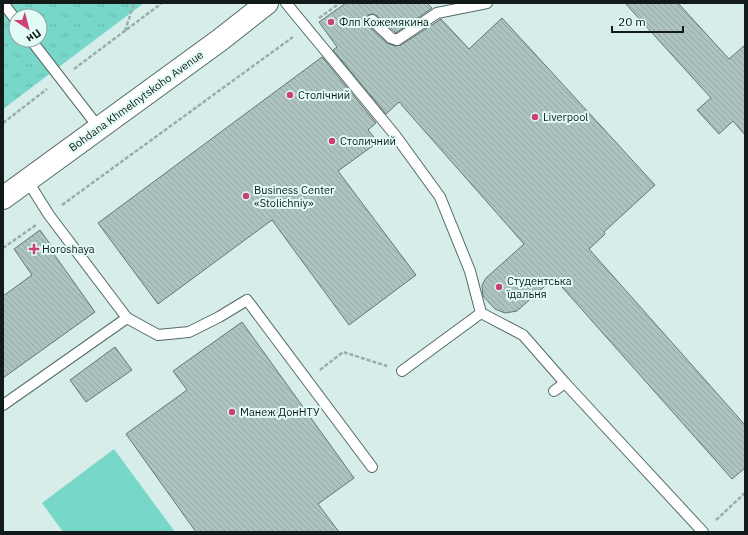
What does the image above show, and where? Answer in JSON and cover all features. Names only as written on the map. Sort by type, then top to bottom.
[{"type":"main road","name":"Bohdana Khmelnytskoho Avenue","points":[[3,198],[220,40],[267,3]]},
{"type":"lane","points":[[286,3],[395,135],[440,197],[470,271],[481,313],[523,335],[565,383],[703,532]]},
{"type":"lane","points":[[372,20],[391,38],[397,40],[436,13],[487,3]]},
{"type":"lane","points":[[38,48],[99,128]]},
{"type":"lane","points":[[27,180],[49,215],[127,318],[158,335],[189,332],[219,317],[247,300],[372,467]]},
{"type":"lane","points":[[402,371],[481,313]]},
{"type":"lane","points":[[3,405],[127,318]]},
{"type":"lane","points":[[554,391],[565,383]]},
{"type":"path","points":[[125,31],[134,3]]},
{"type":"path","points":[[3,123],[162,3]]},
{"type":"path","points":[[3,248],[340,3]]},
{"type":"path","points":[[327,364],[343,352],[402,371]]},
{"type":"path","points":[[703,532],[745,493]]},
{"type":"green space","points":[[3,3],[144,3],[3,109]]},
{"type":"green space","points":[[114,449],[175,532],[63,532],[42,503]]},
{"type":"building","points":[[346,3],[427,3],[432,8],[396,33],[376,15],[371,14],[367,16],[366,21],[368,25],[387,43],[395,46],[401,45],[441,19],[469,49],[502,18],[655,185],[604,232],[605,234],[589,249],[745,425],[745,468],[732,479],[554,278],[517,311],[505,313],[495,309],[483,296],[482,285],[486,278],[524,244],[399,102],[386,114],[333,50],[337,47],[319,22]]},
{"type":"building","points":[[625,3],[678,3],[729,59],[745,45],[745,135],[733,121],[719,134],[697,110],[711,98]]},
{"type":"building","name":"Business Center «Stolichniy»","points":[[322,57],[376,123],[368,130],[378,142],[338,171],[416,275],[349,325],[272,220],[158,304],[98,223]]},
{"type":"building","points":[[40,230],[53,248],[51,250],[95,312],[3,378],[3,296],[32,275],[14,249]]},
{"type":"building","name":"Манеж ДонНТУ","points":[[242,322],[354,478],[318,504],[339,532],[196,532],[126,434],[187,390],[173,371]]},
{"type":"building","points":[[115,347],[132,370],[86,402],[70,380]]},
{"type":"place","name":"Флп Кожемякина","points":[[331,22]]},
{"type":"place","name":"Столічний","points":[[290,95]]},
{"type":"place","name":"Liverpool","points":[[535,117]]},
{"type":"place","name":"Столичний","points":[[332,141]]},
{"type":"place","name":"Business Center «Stolichniy»","points":[[246,196]]},
{"type":"place","name":"Horoshaya","points":[[34,249]]},
{"type":"place","name":"Студентська їдальня","points":[[499,287]]},
{"type":"place","name":"Манеж ДонНТУ","points":[[232,412]]}]
